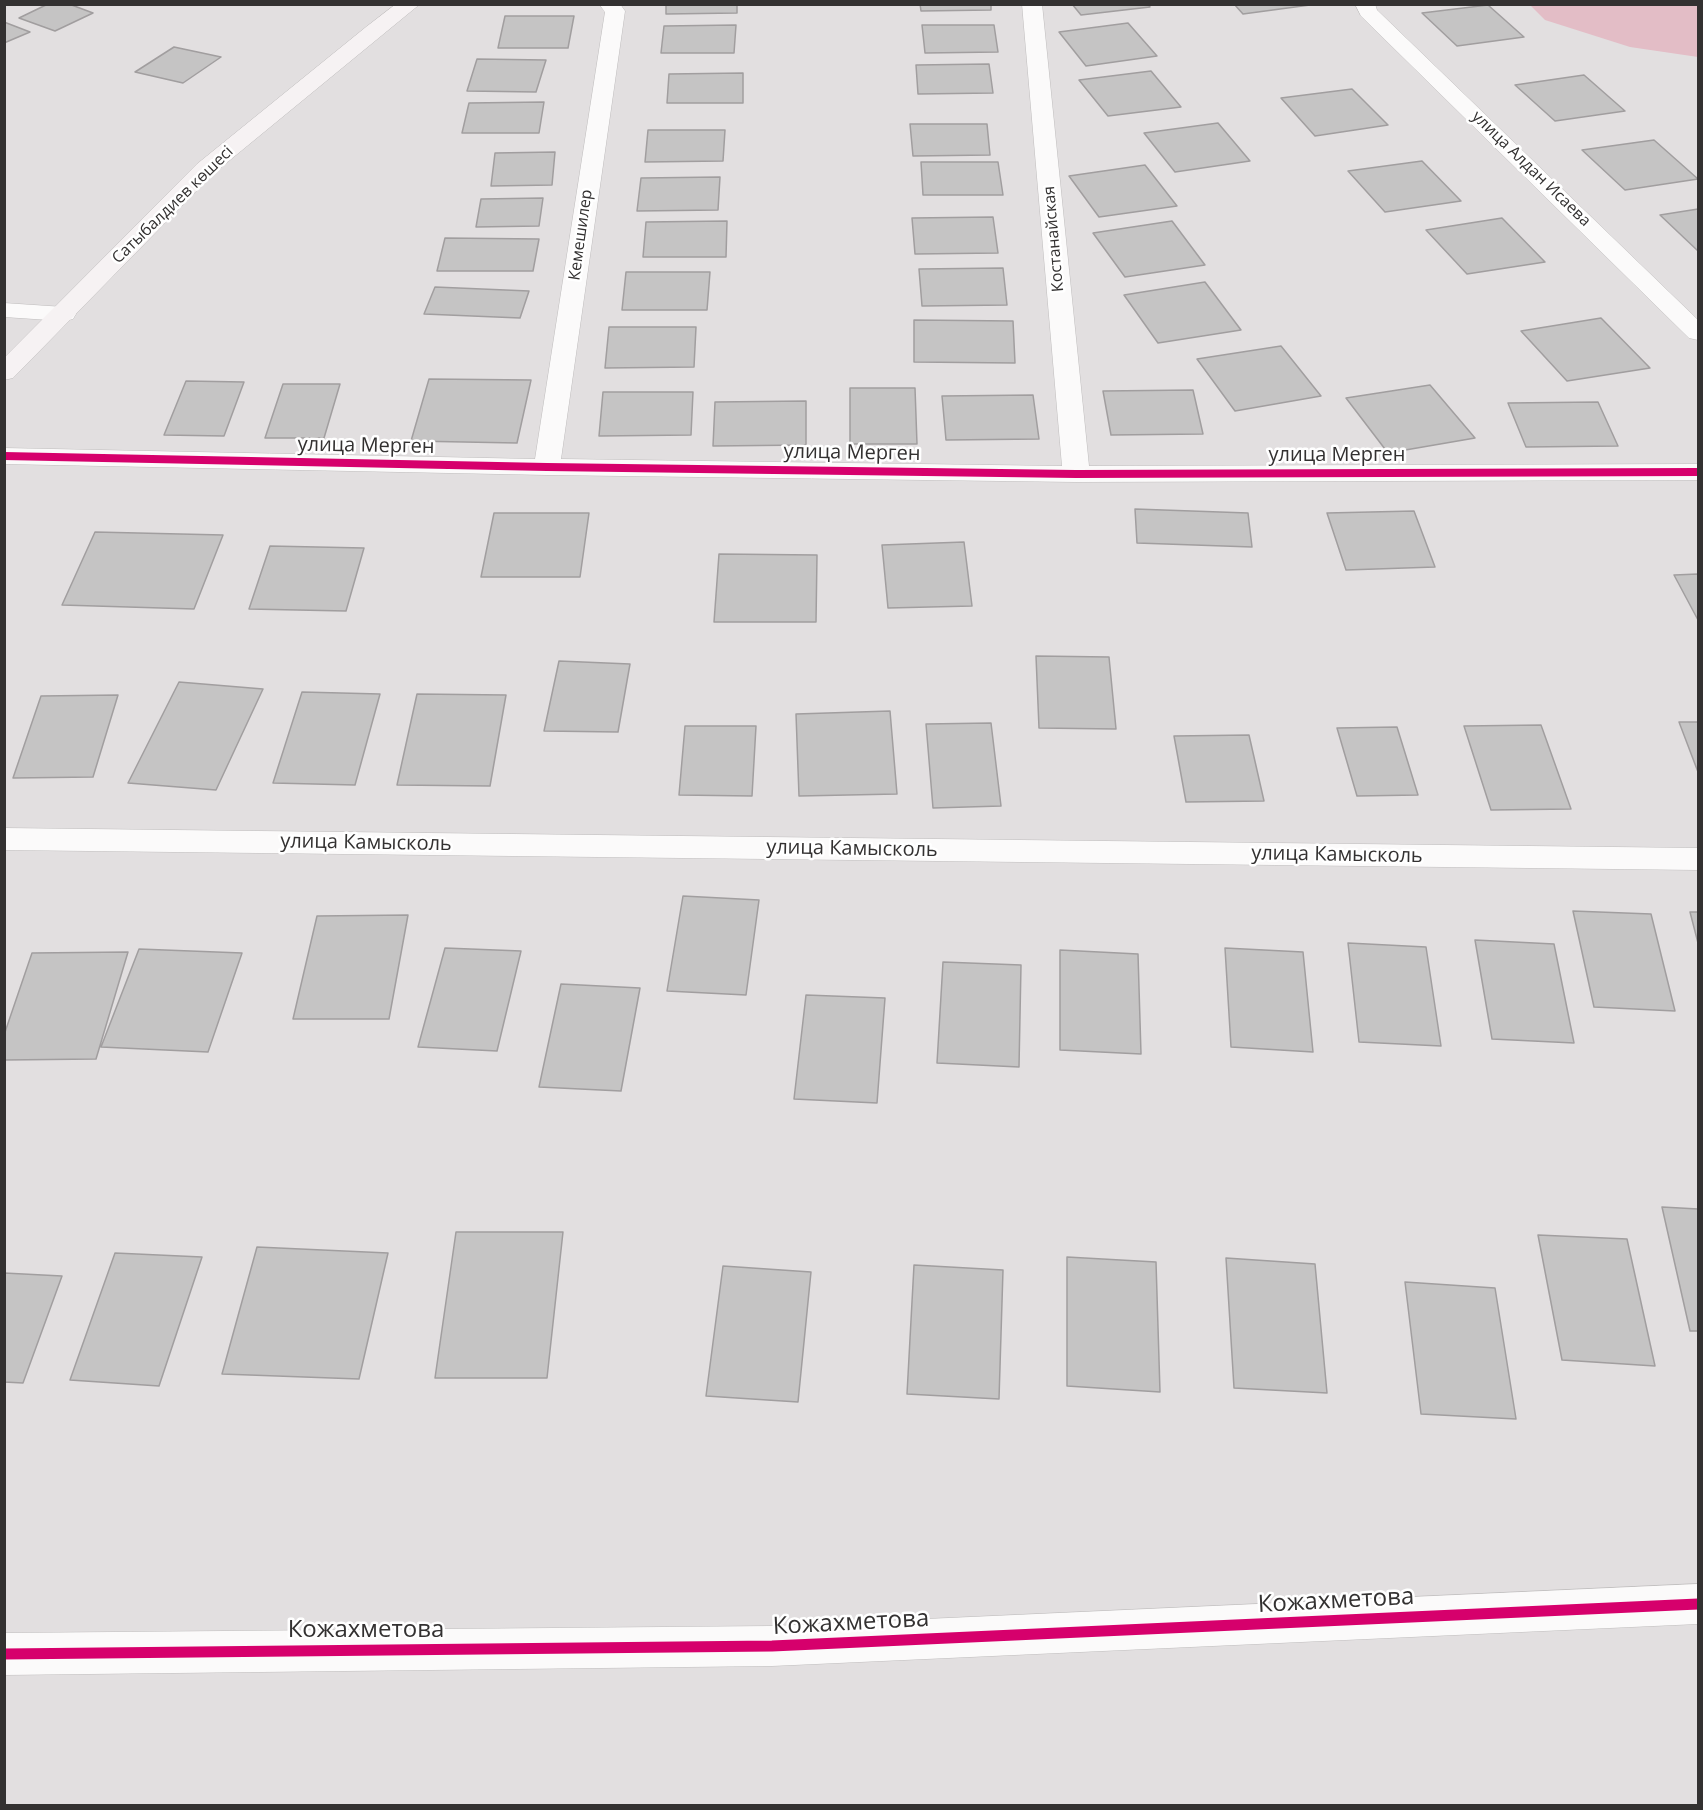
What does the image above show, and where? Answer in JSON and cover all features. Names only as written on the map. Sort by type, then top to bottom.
[{"type":"main road","name":"Сатыбалдиев көшесі","points":[[4,373],[205,169],[410,4]]},
{"type":"street","name":"Кемешилер","points":[[547,467],[615,11],[609,4]]},
{"type":"street","name":"Костанайская","points":[[1032,4],[1076,474]]},
{"type":"street","name":"улица Алдан Исаева","points":[[1365,4],[1368,12],[1698,333]]},
{"type":"street","points":[[4,310],[64,314]]},
{"type":"street","name":"улица Мерген","points":[[4,456],[547,467],[1076,474],[1698,472]]},
{"type":"street","name":"улица Камысколь","points":[[4,839],[1698,859]]},
{"type":"street","name":"Кожахметова","points":[[4,1654],[772,1646],[1698,1604]]},
{"type":"shaded area","points":[[1530,5],[1698,5],[1698,57],[1630,47],[1545,20]]},
{"type":"building","points":[[48,4],[69,4],[93,13],[55,31],[19,18]]},
{"type":"building","points":[[666,4],[737,4],[737,13],[666,14]]},
{"type":"building","points":[[920,4],[991,4],[991,10],[921,11]]},
{"type":"building","points":[[1072,4],[1148,4],[1150,7],[1081,15]]},
{"type":"building","points":[[1234,4],[1310,4],[1310,5],[1243,14]]},
{"type":"building","points":[[1488,5],[1524,37],[1457,46],[1422,13]]},
{"type":"building","points":[[505,16],[574,16],[568,48],[498,48]]},
{"type":"building","points":[[4,22],[30,32],[4,43]]},
{"type":"building","points":[[1128,23],[1157,56],[1086,66],[1059,32]]},
{"type":"building","points":[[736,25],[734,53],[661,53],[664,26]]},
{"type":"building","points":[[922,25],[994,25],[998,52],[925,53]]},
{"type":"building","points":[[174,47],[221,57],[183,83],[135,72]]},
{"type":"building","points":[[477,59],[546,60],[536,92],[467,91]]},
{"type":"building","points":[[989,64],[993,93],[918,94],[916,65]]},
{"type":"building","points":[[1151,71],[1181,107],[1108,116],[1079,80]]},
{"type":"building","points":[[743,73],[743,103],[667,103],[669,74]]},
{"type":"building","points":[[1584,75],[1625,111],[1555,121],[1515,85]]},
{"type":"building","points":[[1352,89],[1388,125],[1315,136],[1281,98]]},
{"type":"building","points":[[544,102],[539,133],[462,133],[469,103]]},
{"type":"building","points":[[1218,123],[1250,161],[1175,172],[1144,133]]},
{"type":"building","points":[[910,124],[987,124],[990,155],[913,156]]},
{"type":"building","points":[[648,130],[725,130],[723,161],[645,162]]},
{"type":"building","points":[[1654,140],[1698,179],[1625,190],[1582,150]]},
{"type":"building","points":[[555,152],[552,185],[491,186],[495,153]]},
{"type":"building","points":[[1422,161],[1461,201],[1385,212],[1348,171]]},
{"type":"building","points":[[921,162],[998,162],[1003,195],[923,195]]},
{"type":"building","points":[[1145,165],[1177,206],[1099,217],[1069,176]]},
{"type":"building","points":[[720,177],[718,210],[637,211],[641,178]]},
{"type":"building","points":[[543,198],[539,226],[476,227],[481,199]]},
{"type":"building","points":[[1698,209],[1698,251],[1660,215]]},
{"type":"building","points":[[993,217],[998,253],[915,254],[912,218]]},
{"type":"building","points":[[1502,218],[1545,262],[1467,274],[1426,230]]},
{"type":"building","points":[[727,221],[726,257],[643,257],[646,222]]},
{"type":"building","points":[[1172,221],[1205,265],[1125,277],[1093,233]]},
{"type":"building","points":[[445,238],[539,239],[533,271],[437,271]]},
{"type":"building","points":[[1003,268],[1007,305],[922,306],[919,269]]},
{"type":"building","points":[[626,272],[710,272],[707,310],[622,310]]},
{"type":"building","points":[[1205,282],[1241,330],[1158,343],[1124,295]]},
{"type":"building","points":[[435,287],[529,291],[520,318],[424,314]]},
{"type":"building","points":[[1601,318],[1650,368],[1567,381],[1521,331]]},
{"type":"building","points":[[914,320],[1013,321],[1015,363],[914,362]]},
{"type":"building","points":[[609,327],[696,327],[694,367],[605,368]]},
{"type":"building","points":[[1281,346],[1321,396],[1235,411],[1197,359]]},
{"type":"building","points":[[429,379],[531,380],[517,443],[411,441]]},
{"type":"building","points":[[186,381],[244,382],[224,436],[164,435]]},
{"type":"building","points":[[283,384],[340,384],[324,438],[265,438]]},
{"type":"building","points":[[1430,385],[1475,438],[1388,453],[1346,398]]},
{"type":"building","points":[[850,388],[915,388],[917,444],[850,444]]},
{"type":"building","points":[[1193,390],[1203,434],[1111,435],[1103,391]]},
{"type":"building","points":[[603,392],[693,392],[691,435],[599,436]]},
{"type":"building","points":[[1033,395],[1039,439],[946,440],[942,396]]},
{"type":"building","points":[[806,401],[806,445],[713,446],[715,402]]},
{"type":"building","points":[[1598,402],[1618,446],[1526,447],[1508,403]]},
{"type":"building","points":[[1135,509],[1248,513],[1252,547],[1137,543]]},
{"type":"building","points":[[1414,511],[1435,567],[1346,570],[1327,513]]},
{"type":"building","points":[[494,513],[589,513],[580,577],[481,577]]},
{"type":"building","points":[[95,532],[223,535],[194,609],[62,605]]},
{"type":"building","points":[[964,542],[972,606],[888,608],[882,545]]},
{"type":"building","points":[[270,546],[364,548],[346,611],[249,609]]},
{"type":"building","points":[[719,554],[817,555],[816,622],[714,622]]},
{"type":"building","points":[[1698,574],[1698,620],[1674,575]]},
{"type":"building","points":[[1036,656],[1109,657],[1116,729],[1039,728]]},
{"type":"building","points":[[559,661],[630,664],[618,732],[544,731]]},
{"type":"building","points":[[179,682],[263,689],[216,790],[128,783]]},
{"type":"building","points":[[302,692],[380,694],[355,785],[273,783]]},
{"type":"building","points":[[417,694],[506,695],[490,786],[397,785]]},
{"type":"building","points":[[118,695],[93,777],[13,778],[41,696]]},
{"type":"building","points":[[890,711],[897,794],[799,796],[796,714]]},
{"type":"building","points":[[1679,722],[1698,722],[1698,772]]},
{"type":"building","points":[[991,723],[1001,806],[933,808],[926,724]]},
{"type":"building","points":[[1541,725],[1571,809],[1491,810],[1464,726]]},
{"type":"building","points":[[685,726],[756,726],[752,796],[679,795]]},
{"type":"building","points":[[1397,727],[1418,795],[1357,796],[1337,728]]},
{"type":"building","points":[[1249,735],[1264,801],[1186,802],[1174,736]]},
{"type":"building","points":[[683,896],[759,900],[746,995],[667,991]]},
{"type":"building","points":[[1573,911],[1651,914],[1675,1011],[1594,1007]]},
{"type":"building","points":[[1690,912],[1698,912],[1698,943]]},
{"type":"building","points":[[408,915],[389,1019],[293,1019],[317,916]]},
{"type":"building","points":[[1475,940],[1554,944],[1574,1043],[1492,1039]]},
{"type":"building","points":[[1348,943],[1426,947],[1441,1046],[1359,1042]]},
{"type":"building","points":[[445,948],[521,951],[497,1051],[418,1047]]},
{"type":"building","points":[[1225,948],[1303,952],[1313,1052],[1231,1047]]},
{"type":"building","points":[[139,949],[242,953],[208,1052],[101,1047]]},
{"type":"building","points":[[1060,950],[1138,954],[1141,1054],[1060,1050]]},
{"type":"building","points":[[128,952],[96,1059],[4,1060],[4,1035],[32,953]]},
{"type":"building","points":[[943,962],[1021,965],[1019,1067],[937,1063]]},
{"type":"building","points":[[561,984],[640,988],[621,1091],[539,1087]]},
{"type":"building","points":[[806,995],[885,998],[877,1103],[794,1099]]},
{"type":"building","points":[[1662,1207],[1698,1209],[1698,1331],[1690,1331]]},
{"type":"building","points":[[456,1232],[563,1232],[547,1378],[435,1378]]},
{"type":"building","points":[[1538,1235],[1627,1239],[1655,1366],[1562,1360]]},
{"type":"building","points":[[257,1247],[388,1253],[359,1379],[222,1374]]},
{"type":"building","points":[[115,1253],[202,1257],[159,1386],[70,1380]]},
{"type":"building","points":[[1067,1257],[1156,1262],[1160,1392],[1067,1386]]},
{"type":"building","points":[[1226,1258],[1315,1264],[1327,1393],[1234,1388]]},
{"type":"building","points":[[914,1265],[1003,1270],[999,1399],[907,1394]]},
{"type":"building","points":[[723,1266],[811,1272],[798,1402],[706,1396]]},
{"type":"building","points":[[4,1273],[62,1276],[23,1383],[4,1382]]},
{"type":"building","points":[[1405,1282],[1495,1288],[1516,1419],[1421,1414]]},
{"type":"cycle path","points":[[4,456],[547,467],[1076,474],[1698,472]]},
{"type":"cycle path","points":[[4,1654],[772,1646],[1698,1604]]}]
